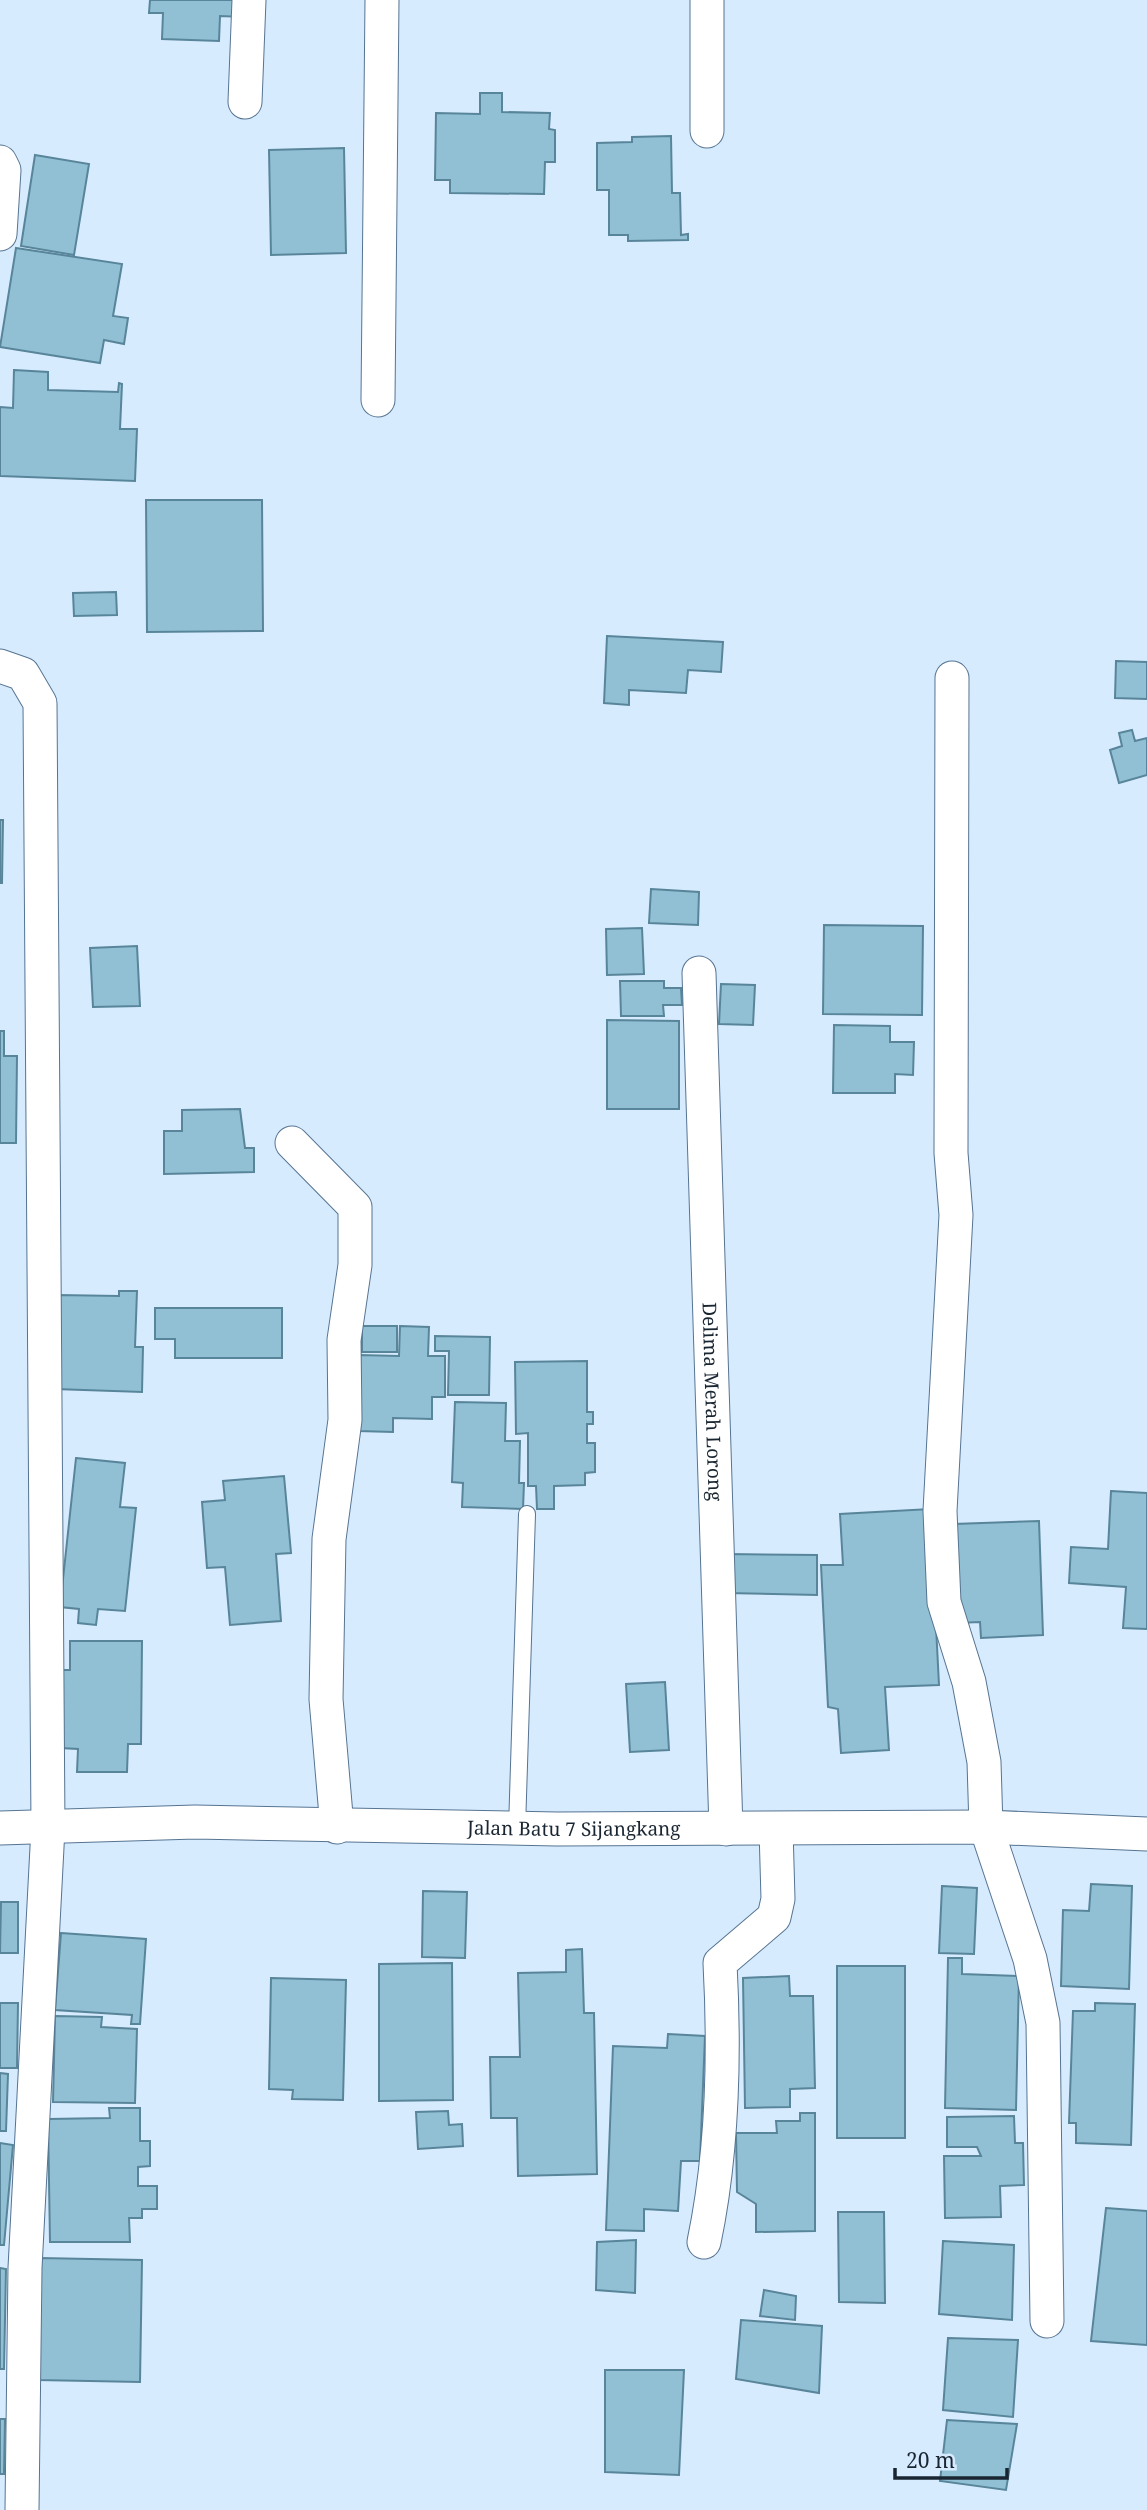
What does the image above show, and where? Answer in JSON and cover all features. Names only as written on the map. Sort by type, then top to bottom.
[{"type":"street","points":[[246,102],[250,0]]},
{"type":"street","points":[[378,400],[382,0]]},
{"type":"street","points":[[707,0],[707,131]]},
{"type":"street","points":[[0,162],[4,170],[0,234]]},
{"type":"street","points":[[0,666],[23,674],[40,704],[48,1828],[25,2268],[22,2510]]},
{"type":"street","points":[[952,678],[951,1153],[956,1215],[940,1511],[944,1602],[969,1682],[984,1762],[986,1827],[1030,1959],[1043,2022],[1047,2321]]},
{"type":"street","name":"Delima Merah Lorong","points":[[699,972],[726,1829]]},
{"type":"street","points":[[292,1143],[355,1207],[355,1265],[344,1340],[345,1420],[329,1539],[326,1699],[337,1827]]},
{"type":"street","name":"Jalan Batu 7 Sijangkang","points":[[0,1828],[195,1822],[337,1827],[986,1827],[1147,1835]]},
{"type":"street","points":[[704,2242],[710,2213],[724,2069],[720,1963],[774,1917],[778,1899],[776,1829]]},
{"type":"lane","points":[[517,1828],[527,1514]]},
{"type":"building","points":[[150,0],[245,0],[244,17],[220,16],[219,41],[162,39],[163,13],[149,13]]},
{"type":"building","points":[[480,93],[502,93],[502,112],[550,113],[549,129],[555,130],[555,162],[545,162],[544,194],[450,193],[450,180],[435,180],[436,113],[480,114]]},
{"type":"building","points":[[671,136],[672,193],[680,193],[681,235],[688,234],[688,240],[628,241],[628,235],[609,235],[609,190],[597,190],[597,143],[632,142],[632,137]]},
{"type":"building","points":[[344,148],[346,253],[271,255],[269,150]]},
{"type":"building","points":[[35,155],[89,164],[74,255],[21,246]]},
{"type":"building","points":[[16,248],[122,264],[113,316],[128,318],[124,344],[104,340],[100,363],[0,347]]},
{"type":"building","points":[[14,370],[48,372],[48,390],[118,392],[119,383],[122,384],[120,429],[137,429],[135,481],[0,476],[0,407],[13,408]]},
{"type":"building","points":[[146,500],[262,500],[263,631],[147,632]]},
{"type":"building","points":[[116,592],[117,615],[74,616],[73,593]]},
{"type":"building","points":[[607,636],[723,642],[721,672],[688,670],[686,693],[629,690],[629,705],[604,703]]},
{"type":"building","points":[[1116,661],[1147,662],[1147,699],[1115,698]]},
{"type":"building","points":[[1132,730],[1135,741],[1147,738],[1147,775],[1119,783],[1110,750],[1122,746],[1119,733]]},
{"type":"building","points":[[0,820],[3,820],[2,883],[0,883]]},
{"type":"building","points":[[651,889],[699,892],[698,925],[649,923]]},
{"type":"building","points":[[824,925],[923,926],[922,1015],[823,1014]]},
{"type":"building","points":[[642,928],[644,974],[607,975],[606,929]]},
{"type":"building","points":[[137,946],[140,1006],[93,1007],[90,948]]},
{"type":"building","points":[[620,981],[664,981],[664,988],[681,988],[682,1005],[663,1005],[664,1016],[621,1016]]},
{"type":"building","points":[[721,984],[755,985],[753,1025],[719,1024]]},
{"type":"building","points":[[607,1020],[679,1021],[679,1109],[607,1109]]},
{"type":"building","points":[[834,1025],[890,1026],[890,1042],[914,1042],[913,1075],[895,1074],[895,1093],[833,1093]]},
{"type":"building","points":[[0,1031],[4,1031],[4,1056],[17,1056],[16,1143],[0,1143]]},
{"type":"building","points":[[240,1109],[245,1148],[254,1148],[254,1172],[164,1174],[164,1131],[182,1131],[182,1110]]},
{"type":"building","points":[[119,1291],[137,1291],[135,1347],[143,1347],[142,1392],[55,1389],[58,1295],[119,1296]]},
{"type":"building","points":[[155,1308],[282,1308],[282,1358],[175,1358],[175,1339],[155,1339]]},
{"type":"building","points":[[362,1326],[397,1326],[397,1352],[362,1352]]},
{"type":"building","points":[[400,1326],[429,1327],[428,1356],[445,1356],[445,1397],[432,1397],[432,1419],[393,1418],[393,1432],[358,1431],[359,1355],[399,1356]]},
{"type":"building","points":[[435,1336],[490,1337],[489,1395],[448,1395],[449,1351],[435,1351]]},
{"type":"building","points":[[587,1361],[587,1412],[593,1412],[593,1424],[587,1424],[587,1443],[595,1443],[595,1472],[585,1473],[585,1485],[554,1486],[554,1509],[537,1509],[536,1486],[528,1486],[528,1433],[516,1434],[515,1362]]},
{"type":"building","points":[[455,1402],[506,1403],[505,1441],[520,1441],[519,1483],[524,1483],[523,1509],[462,1507],[463,1483],[452,1482]]},
{"type":"building","points":[[76,1458],[125,1463],[120,1507],[136,1508],[125,1611],[98,1609],[96,1625],[78,1623],[79,1609],[60,1607]]},
{"type":"building","points":[[284,1476],[291,1553],[276,1554],[281,1621],[230,1625],[225,1567],[207,1568],[202,1502],[225,1500],[223,1481]]},
{"type":"building","points":[[1111,1491],[1147,1493],[1147,1629],[1123,1628],[1126,1587],[1069,1583],[1071,1547],[1108,1549]]},
{"type":"building","points":[[930,1509],[939,1685],[885,1687],[889,1750],[841,1753],[838,1709],[828,1707],[821,1565],[843,1565],[840,1514]]},
{"type":"building","points":[[1039,1521],[1043,1635],[981,1638],[980,1622],[957,1623],[954,1524]]},
{"type":"building","points":[[727,1554],[817,1555],[817,1595],[726,1593]]},
{"type":"building","points":[[70,1641],[142,1641],[141,1744],[128,1744],[127,1772],[77,1772],[78,1749],[60,1748],[60,1670],[70,1670]]},
{"type":"building","points":[[665,1682],[669,1750],[630,1752],[626,1684]]},
{"type":"building","points":[[1091,1884],[1132,1886],[1129,1989],[1061,1986],[1063,1910],[1089,1911]]},
{"type":"building","points":[[942,1886],[977,1888],[974,1954],[939,1953]]},
{"type":"building","points":[[423,1891],[467,1892],[465,1958],[422,1957]]},
{"type":"building","points":[[1,1902],[18,1902],[18,1953],[0,1953]]},
{"type":"building","points":[[61,1933],[146,1939],[140,2024],[131,2024],[132,2015],[55,2010]]},
{"type":"building","points":[[582,1949],[584,2013],[594,2013],[597,2174],[518,2176],[517,2118],[491,2118],[490,2057],[520,2057],[518,1973],[566,1972],[566,1950]]},
{"type":"building","points":[[948,1958],[962,1958],[962,1974],[1019,1976],[1016,2110],[945,2108]]},
{"type":"building","points":[[452,1963],[453,2100],[379,2101],[379,1964]]},
{"type":"building","points":[[837,1966],[905,1966],[905,2138],[837,2138]]},
{"type":"building","points":[[789,1976],[790,1996],[813,1996],[815,2088],[790,2089],[790,2107],[745,2108],[743,1978]]},
{"type":"building","points":[[271,1978],[346,1980],[343,2100],[292,2099],[293,2090],[269,2089]]},
{"type":"building","points":[[0,2003],[18,2003],[17,2068],[0,2068]]},
{"type":"building","points":[[1095,2003],[1135,2004],[1131,2145],[1076,2143],[1076,2123],[1069,2123],[1073,2011],[1095,2011]]},
{"type":"building","points":[[55,2016],[102,2017],[101,2027],[137,2029],[135,2103],[53,2102]]},
{"type":"building","points":[[668,2034],[705,2036],[700,2161],[681,2161],[678,2211],[644,2209],[644,2231],[606,2230],[613,2046],[667,2048]]},
{"type":"building","points":[[0,2073],[8,2074],[6,2131],[0,2131]]},
{"type":"building","points":[[109,2108],[140,2108],[140,2141],[150,2141],[150,2166],[138,2167],[138,2186],[157,2186],[157,2209],[142,2209],[142,2218],[129,2218],[130,2242],[50,2242],[48,2119],[110,2118]]},
{"type":"building","points":[[448,2111],[449,2125],[462,2124],[463,2146],[418,2149],[416,2112]]},
{"type":"building","points":[[800,2113],[815,2113],[815,2231],[756,2232],[756,2204],[737,2192],[736,2133],[777,2133],[776,2121],[800,2121]]},
{"type":"building","points":[[1014,2116],[1015,2143],[1023,2143],[1024,2185],[1000,2186],[1001,2217],[945,2218],[944,2156],[981,2156],[977,2147],[947,2147],[947,2117]]},
{"type":"building","points":[[0,2143],[13,2145],[4,2245],[0,2245]]},
{"type":"building","points":[[1106,2208],[1147,2211],[1147,2345],[1091,2341]]},
{"type":"building","points":[[838,2212],[884,2212],[885,2303],[839,2302]]},
{"type":"building","points":[[636,2240],[635,2293],[596,2290],[597,2242]]},
{"type":"building","points":[[943,2241],[1014,2245],[1012,2320],[939,2314]]},
{"type":"building","points":[[40,2258],[142,2260],[140,2382],[38,2380]]},
{"type":"building","points":[[0,2268],[6,2269],[4,2369],[0,2369]]},
{"type":"building","points":[[764,2290],[796,2296],[795,2320],[760,2316]]},
{"type":"building","points":[[741,2320],[822,2326],[819,2393],[736,2379]]},
{"type":"building","points":[[948,2338],[1018,2340],[1013,2417],[943,2410]]},
{"type":"building","points":[[605,2370],[684,2370],[679,2475],[605,2472]]},
{"type":"building","points":[[0,2419],[5,2419],[4,2474],[0,2474]]},
{"type":"building","points":[[947,2420],[1017,2424],[1006,2490],[940,2481]]}]
